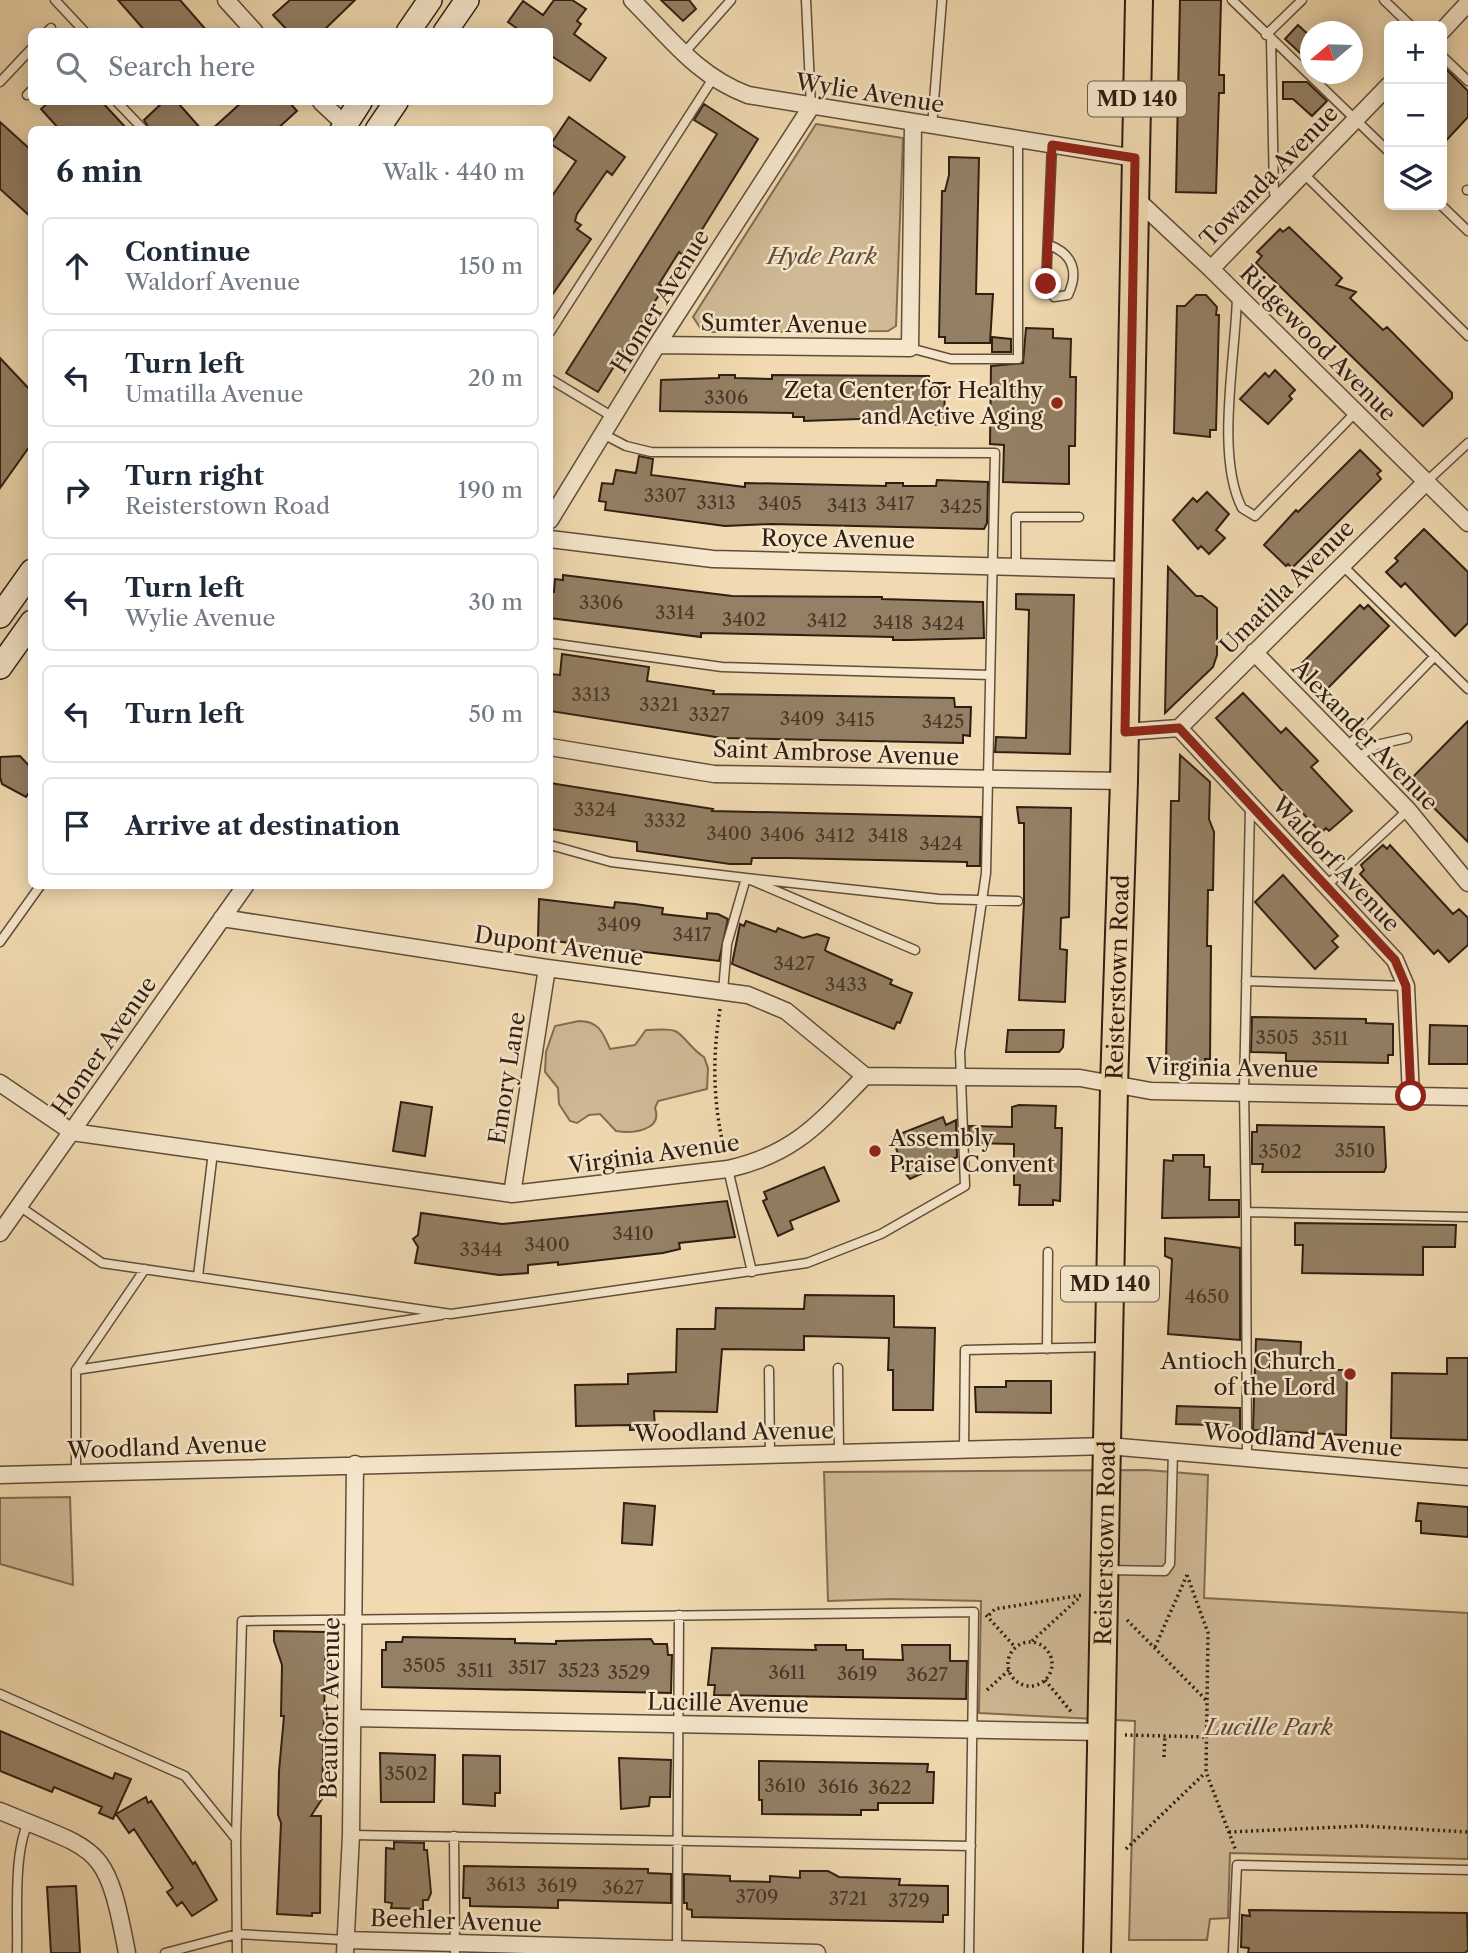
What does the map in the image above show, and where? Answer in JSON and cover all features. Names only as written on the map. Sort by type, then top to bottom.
[{"type":"main road","points":[[411,28],[430,0]]},
{"type":"main road","points":[[448,28],[467,0]]},
{"type":"main road","name":"Reisterstown Road","points":[[1097,1953],[1114,1734],[1105,1570],[1139,0]]},
{"type":"main road","points":[[347,126],[358,105]]},
{"type":"main road","points":[[380,126],[394,105]]},
{"type":"main road","points":[[0,616],[28,577]]},
{"type":"main road","points":[[0,667],[28,628]]},
{"type":"street","points":[[226,0],[251,28]]},
{"type":"street","name":"Wylie Avenue","points":[[632,0],[712,80],[748,95],[1135,158]]},
{"type":"street","points":[[1447,25],[1468,3]]},
{"type":"street","name":"Towanda Avenue","points":[[1211,268],[1384,90]]},
{"type":"street","points":[[324,105],[344,126]]},
{"type":"street","name":"Homer Avenue","points":[[553,515],[657,345],[811,107]]},
{"type":"street","points":[[910,348],[914,124]]},
{"type":"street","name":"Ridgewood Avenue","points":[[1134,197],[1211,268],[1468,523]]},
{"type":"street","name":"Sumter Avenue","points":[[657,345],[910,348]]},
{"type":"street","name":"Umatilla Avenue","points":[[1179,728],[1426,482]]},
{"type":"street","name":"Royce Avenue","points":[[553,538],[713,559],[1128,570]]},
{"type":"street","name":"Alexander Avenue","points":[[1254,652],[1408,810],[1468,883]]},
{"type":"street","points":[[1125,732],[1179,728]]},
{"type":"street","name":"Waldorf Avenue","points":[[1179,728],[1395,960],[1406,986],[1411,1096]]},
{"type":"street","name":"Saint Ambrose Avenue","points":[[553,747],[714,774],[1124,781]]},
{"type":"street","name":"Homer Avenue","points":[[0,1233],[243,889]]},
{"type":"street","name":"Dupont Avenue","points":[[222,918],[547,968],[723,991],[765,1000],[786,1011],[865,1076]]},
{"type":"street","name":"Emory Lane","points":[[512,1195],[547,968]]},
{"type":"street","name":"Virginia Avenue","points":[[0,1083],[72,1132],[512,1195],[728,1169],[757,1163],[794,1144],[865,1076],[1080,1078],[1152,1091],[1468,1097]]},
{"type":"street","name":"Woodland Avenue","points":[[0,1475],[1108,1446],[1468,1477]]},
{"type":"street","name":"Beaufort Avenue","points":[[346,1947],[351,1835],[355,1464]]},
{"type":"street","name":"Lucille Avenue","points":[[353,1718],[1114,1734]]},
{"type":"street","points":[[0,1811],[77,1842],[101,1861],[116,1894],[127,1953]]},
{"type":"street","name":"Beehler Avenue","points":[[346,1947],[817,1953]]},
{"type":"lane","points":[[55,0],[81,28]]},
{"type":"lane","points":[[684,53],[731,0]]},
{"type":"lane","points":[[806,0],[811,107]]},
{"type":"lane","points":[[932,127],[942,0]]},
{"type":"lane","points":[[1232,0],[1384,147]]},
{"type":"lane","points":[[1274,192],[1269,37],[1302,0]]},
{"type":"lane","points":[[1384,0],[1406,21]]},
{"type":"lane","points":[[0,82],[28,52]]},
{"type":"lane","points":[[1447,61],[1468,81]]},
{"type":"lane","points":[[553,327],[712,80]]},
{"type":"lane","points":[[120,105],[140,126]]},
{"type":"lane","points":[[910,348],[951,359],[1018,359],[1018,140]]},
{"type":"lane","points":[[1049,245],[1063,250],[1071,260],[1075,280],[1068,295],[1054,298],[1046,284],[1052,145]]},
{"type":"lane","points":[[1304,173],[1468,336]]},
{"type":"lane","points":[[1446,210],[1468,231]]},
{"type":"lane","points":[[1237,294],[1230,409],[1231,470],[1242,508],[1255,516],[1356,412]]},
{"type":"lane","points":[[553,381],[613,418]]},
{"type":"lane","points":[[76,1370],[807,1263],[881,1234],[965,1186],[960,1052],[986,873],[995,453],[651,452],[626,446],[603,434]]},
{"type":"lane","name":"Umatilla Avenue","points":[[1426,482],[1468,443]]},
{"type":"lane","points":[[1016,566],[1016,517],[1079,517]]},
{"type":"lane","points":[[1342,565],[1468,689]]},
{"type":"lane","points":[[553,643],[723,667],[990,676]]},
{"type":"lane","points":[[1353,752],[1435,656]]},
{"type":"lane","points":[[1353,752],[1407,738]]},
{"type":"lane","points":[[1247,1458],[1244,1091],[1250,804]]},
{"type":"lane","points":[[1326,886],[1408,810]]},
{"type":"lane","points":[[553,846],[611,862],[981,901],[1018,901]]},
{"type":"lane","points":[[746,878],[915,950]]},
{"type":"lane","points":[[723,991],[727,944],[746,878]]},
{"type":"lane","points":[[0,942],[38,889]]},
{"type":"lane","points":[[1246,981],[1406,986]]},
{"type":"lane","points":[[198,1276],[213,1152]]},
{"type":"lane","points":[[728,1169],[752,1272]]},
{"type":"lane","points":[[19,1206],[102,1263],[451,1314]]},
{"type":"lane","points":[[1245,1212],[1468,1217]]},
{"type":"lane","points":[[1047,1349],[1048,1252]]},
{"type":"lane","points":[[76,1473],[76,1370],[145,1269]]},
{"type":"lane","points":[[964,1449],[965,1350],[1109,1347]]},
{"type":"lane","points":[[838,1368],[839,1452]]},
{"type":"lane","points":[[769,1370],[770,1454]]},
{"type":"lane","points":[[1105,1570],[1156,1572],[1164,1571],[1170,1564],[1173,1451]]},
{"type":"lane","points":[[237,1953],[236,1839],[242,1620],[974,1612],[969,1953]]},
{"type":"lane","points":[[677,1952],[679,1615]]},
{"type":"lane","points":[[0,1694],[185,1776],[236,1839]]},
{"type":"lane","points":[[17,1953],[20,1863],[23,1833],[28,1822]]},
{"type":"lane","points":[[351,1835],[971,1846]]},
{"type":"lane","points":[[454,1836],[454,1949]]},
{"type":"lane","points":[[1233,1953],[1237,1865],[1468,1870]]},
{"type":"lane","points":[[165,1953],[237,1934],[346,1947]]},
{"type":"path","points":[[723,991],[713,1070],[718,1123],[728,1169]]},
{"type":"path","points":[[1154,1648],[1187,1575],[1208,1633],[1206,1772],[1245,1865]]},
{"type":"path","points":[[988,1615],[995,1609],[1082,1595],[1032,1641],[1015,1647],[1010,1654],[1009,1670],[1015,1680],[1032,1686],[1045,1680],[1052,1668],[1052,1659],[1041,1644],[1032,1641]]},
{"type":"path","points":[[974,1612],[988,1615],[1015,1647]]},
{"type":"path","points":[[1127,1620],[1207,1701]]},
{"type":"path","points":[[973,1702],[1009,1670]]},
{"type":"path","points":[[1045,1680],[1073,1714]]},
{"type":"path","points":[[1114,1734],[1206,1737]]},
{"type":"path","points":[[1164,1757],[1165,1736]]},
{"type":"path","points":[[1126,1849],[1206,1772]]},
{"type":"path","points":[[1229,1832],[1363,1826],[1468,1832]]},
{"type":"green space","name":"Hyde Park","points":[[816,124],[903,138],[896,326],[888,331],[703,332],[693,317]]},
{"type":"green space","points":[[579,1021],[596,1026],[610,1049],[635,1045],[646,1030],[675,1031],[704,1057],[708,1068],[707,1089],[658,1101],[655,1121],[651,1126],[638,1131],[616,1131],[600,1114],[589,1115],[577,1123],[570,1121],[559,1104],[558,1088],[545,1072],[546,1052],[555,1026]]},
{"type":"green space","name":"Lucille Park","points":[[1147,1470],[1208,1475],[1204,1598],[1468,1613],[1468,1859],[1230,1853],[1228,1918],[1210,1919],[1207,1940],[1129,1940],[1135,1721],[979,1713],[981,1601],[828,1601],[824,1472]]},
{"type":"green space","points":[[70,1497],[73,1585],[0,1564],[0,1498]]},
{"type":"building","points":[[118,0],[180,0],[204,28],[142,28]]},
{"type":"building","points":[[290,0],[355,0],[326,28],[285,28],[273,15]]},
{"type":"building","points":[[554,0],[572,0],[586,9],[577,21],[581,24],[574,34],[606,58],[590,81],[553,57],[553,28],[516,28],[508,22],[523,1],[543,15]]},
{"type":"building","points":[[661,0],[689,0],[696,9],[683,21]]},
{"type":"building","points":[[1180,0],[1221,0],[1219,75],[1224,75],[1224,93],[1219,93],[1216,193],[1176,192]]},
{"type":"building","points":[[1298,25],[1300,27],[1300,53],[1285,39]]},
{"type":"building","points":[[1447,70],[1468,91],[1468,117],[1447,140]]},
{"type":"building","points":[[1283,82],[1300,82],[1309,84],[1327,101],[1312,116],[1293,99],[1283,99]]},
{"type":"building","points":[[704,104],[758,139],[685,257],[679,252],[659,284],[664,287],[598,392],[566,373],[717,134],[694,120]]},
{"type":"building","points":[[46,105],[105,105],[124,126],[56,126],[41,109]]},
{"type":"building","points":[[160,105],[180,105],[198,126],[148,126],[144,120]]},
{"type":"building","points":[[239,105],[292,105],[297,111],[280,126],[215,126]]},
{"type":"building","points":[[569,117],[625,157],[612,175],[607,171],[577,214],[575,221],[581,225],[577,229],[591,239],[553,294],[553,195],[576,161],[553,145],[553,141]]},
{"type":"building","points":[[0,122],[28,147],[28,214],[0,189]]},
{"type":"building","points":[[949,157],[979,158],[976,294],[993,294],[990,343],[945,343],[945,337],[939,337],[942,191],[945,191],[949,175]]},
{"type":"building","points":[[1289,227],[1342,278],[1336,285],[1356,292],[1350,298],[1383,330],[1387,327],[1452,393],[1452,398],[1423,426],[1256,263],[1262,256],[1257,252],[1280,229],[1283,232]]},
{"type":"building","points":[[1196,295],[1206,295],[1217,307],[1216,315],[1219,315],[1216,430],[1210,430],[1210,437],[1174,433],[1177,306],[1185,306]]},
{"type":"building","points":[[1026,328],[1053,329],[1053,338],[1071,339],[1070,377],[1076,377],[1075,446],[1069,446],[1069,484],[1003,482],[1004,445],[990,444],[991,366],[1023,363]]},
{"type":"building","points":[[992,337],[1011,339],[1011,352],[992,352]]},
{"type":"building","points":[[0,358],[28,388],[28,449],[0,488]]},
{"type":"building","points":[[1275,370],[1295,390],[1289,396],[1292,399],[1268,424],[1240,399],[1265,373],[1269,377]]},
{"type":"building","points":[[719,375],[772,379],[772,375],[929,376],[929,383],[945,383],[944,425],[887,422],[887,418],[804,421],[804,417],[793,417],[793,413],[660,411],[661,380],[719,378]]},
{"type":"building","points":[[1360,450],[1381,471],[1377,474],[1381,479],[1292,568],[1288,564],[1286,566],[1264,545],[1296,510],[1298,512]]},
{"type":"building","points":[[639,456],[653,459],[651,475],[745,487],[745,483],[886,486],[886,483],[903,483],[903,486],[936,486],[937,480],[988,482],[987,523],[984,529],[771,524],[725,526],[605,510],[606,502],[599,501],[602,483],[613,484],[616,470],[636,473]]},
{"type":"building","points":[[1207,492],[1229,514],[1216,530],[1225,538],[1209,554],[1201,546],[1198,549],[1173,520],[1193,498],[1197,502]]},
{"type":"building","points":[[1424,529],[1468,572],[1468,623],[1455,636],[1405,583],[1401,587],[1386,572],[1398,561],[1395,558]]},
{"type":"building","points":[[1168,567],[1196,596],[1202,596],[1217,608],[1217,655],[1213,667],[1165,713]]},
{"type":"building","points":[[563,575],[732,596],[882,597],[983,602],[984,638],[893,640],[893,637],[701,633],[701,637],[553,618],[555,579],[563,580]]},
{"type":"building","points":[[1016,594],[1074,595],[1070,754],[995,752],[996,737],[1026,738],[1029,610],[1016,609]]},
{"type":"building","points":[[1360,605],[1364,609],[1368,605],[1389,626],[1324,692],[1303,671],[1306,668],[1302,663]]},
{"type":"building","points":[[562,654],[649,667],[647,681],[714,691],[713,694],[954,698],[955,707],[971,707],[970,736],[963,735],[963,743],[722,738],[553,711],[553,674],[560,675]]},
{"type":"building","points":[[1243,693],[1281,733],[1286,728],[1318,761],[1311,767],[1352,811],[1329,831],[1326,828],[1321,833],[1216,718]]},
{"type":"building","points":[[1468,721],[1468,842],[1408,782]]},
{"type":"building","points":[[1180,755],[1210,782],[1209,819],[1214,832],[1213,890],[1208,890],[1207,946],[1211,946],[1210,1059],[1205,1059],[1205,1069],[1173,1069],[1173,1062],[1166,1062],[1171,801],[1179,801]]},
{"type":"building","points":[[20,756],[28,765],[26,797],[2,784],[0,757]]},
{"type":"building","points":[[553,783],[713,809],[712,811],[981,817],[980,866],[967,866],[967,862],[788,858],[752,858],[751,864],[730,864],[637,851],[637,842],[553,829]]},
{"type":"building","points":[[1017,807],[1071,808],[1069,917],[1061,918],[1060,949],[1067,950],[1065,1002],[1019,1000],[1024,902],[1024,823],[1019,823]]},
{"type":"building","points":[[1383,845],[1387,849],[1390,845],[1453,914],[1459,909],[1468,918],[1468,945],[1449,962],[1438,950],[1434,954],[1360,874],[1364,870],[1361,865]]},
{"type":"building","points":[[1283,875],[1338,936],[1332,941],[1338,947],[1315,969],[1255,902]]},
{"type":"building","points":[[539,899],[614,908],[615,902],[635,904],[663,908],[662,914],[707,919],[707,913],[718,914],[728,919],[719,961],[538,939]]},
{"type":"building","points":[[746,921],[776,932],[778,928],[803,938],[817,934],[829,938],[825,950],[828,952],[892,980],[890,984],[912,993],[900,1023],[897,1022],[894,1029],[732,964],[740,924],[744,926]]},
{"type":"building","points":[[1252,1017],[1366,1019],[1366,1023],[1393,1024],[1393,1055],[1388,1055],[1388,1063],[1286,1061],[1286,1053],[1251,1052]]},
{"type":"building","points":[[1430,1025],[1468,1026],[1468,1064],[1429,1064]]},
{"type":"building","points":[[1008,1030],[1064,1030],[1063,1047],[1059,1052],[1006,1052]]},
{"type":"building","points":[[401,1102],[432,1107],[425,1156],[393,1151]]},
{"type":"building","points":[[1056,1106],[1055,1128],[1062,1128],[1060,1201],[1053,1200],[1053,1205],[1019,1205],[1020,1185],[1014,1185],[1014,1144],[970,1143],[969,1126],[1012,1127],[1012,1107]]},
{"type":"building","points":[[943,1117],[946,1125],[956,1120],[957,1157],[910,1179],[905,1173],[892,1137]]},
{"type":"building","points":[[1257,1125],[1384,1127],[1386,1167],[1384,1172],[1262,1172],[1263,1164],[1252,1164],[1252,1132],[1257,1132]]},
{"type":"building","points":[[1173,1155],[1204,1155],[1204,1167],[1210,1167],[1209,1200],[1239,1200],[1239,1217],[1162,1218],[1164,1160],[1173,1161]]},
{"type":"building","points":[[824,1167],[839,1201],[790,1221],[793,1229],[778,1236],[763,1201],[767,1199],[764,1192]]},
{"type":"building","points":[[727,1201],[735,1237],[679,1243],[680,1249],[663,1253],[558,1265],[558,1262],[528,1265],[528,1273],[499,1275],[415,1263],[418,1247],[413,1239],[418,1235],[421,1213],[502,1224]]},
{"type":"building","points":[[1295,1223],[1456,1225],[1455,1247],[1423,1247],[1423,1275],[1302,1273],[1303,1245],[1295,1245]]},
{"type":"building","points":[[1165,1238],[1240,1248],[1240,1340],[1168,1334],[1172,1259],[1165,1256]]},
{"type":"building","points":[[805,1295],[894,1296],[894,1327],[935,1328],[933,1410],[893,1410],[893,1370],[888,1370],[889,1338],[804,1336],[804,1350],[722,1349],[717,1412],[654,1411],[655,1429],[630,1430],[630,1425],[576,1426],[575,1385],[628,1384],[628,1374],[676,1372],[677,1329],[715,1329],[716,1308],[804,1309]]},
{"type":"building","points":[[1256,1339],[1301,1342],[1300,1370],[1347,1370],[1346,1435],[1253,1430]]},
{"type":"building","points":[[1447,1358],[1468,1358],[1468,1440],[1391,1438],[1392,1373],[1447,1374]]},
{"type":"building","points":[[1006,1381],[1051,1381],[1051,1413],[976,1412],[975,1387],[1006,1387]]},
{"type":"building","points":[[1177,1406],[1240,1408],[1240,1429],[1237,1429],[1237,1433],[1213,1430],[1213,1425],[1176,1424]]},
{"type":"building","points":[[624,1503],[655,1506],[652,1545],[622,1543]]},
{"type":"building","points":[[1418,1503],[1468,1507],[1468,1537],[1421,1533],[1421,1521],[1416,1521]]},
{"type":"building","points":[[274,1631],[326,1632],[322,1799],[311,1816],[321,1816],[320,1913],[312,1913],[312,1916],[277,1914],[281,1823],[278,1815],[279,1771],[284,1716],[281,1716],[282,1665],[274,1641]]},
{"type":"building","points":[[403,1637],[515,1639],[515,1643],[556,1644],[556,1641],[651,1639],[654,1644],[667,1644],[668,1655],[672,1655],[671,1693],[382,1687],[382,1650],[386,1650],[386,1642],[402,1642]]},
{"type":"building","points":[[815,1645],[846,1645],[846,1650],[863,1650],[863,1659],[903,1660],[902,1645],[950,1645],[950,1661],[967,1661],[966,1699],[714,1695],[715,1685],[708,1685],[712,1648],[816,1650]]},
{"type":"building","points":[[0,1731],[113,1779],[115,1773],[131,1779],[113,1819],[99,1813],[102,1807],[54,1787],[52,1792],[0,1771]]},
{"type":"building","points":[[380,1753],[435,1755],[434,1802],[381,1802]]},
{"type":"building","points":[[463,1755],[500,1756],[500,1793],[495,1793],[495,1806],[463,1804]]},
{"type":"building","points":[[619,1758],[671,1760],[670,1797],[650,1797],[649,1806],[621,1809]]},
{"type":"building","points":[[759,1761],[928,1764],[927,1772],[934,1772],[933,1803],[878,1803],[878,1810],[861,1810],[861,1815],[762,1814],[762,1800],[759,1800]]},
{"type":"building","points":[[146,1797],[193,1864],[195,1862],[217,1900],[192,1916],[182,1902],[177,1906],[167,1892],[173,1888],[134,1829],[129,1833],[116,1814]]},
{"type":"building","points":[[394,1842],[424,1843],[431,1893],[428,1900],[423,1900],[423,1909],[391,1908],[392,1903],[385,1902],[386,1848],[394,1849]]},
{"type":"building","points":[[464,1866],[648,1869],[648,1873],[671,1874],[671,1903],[558,1900],[558,1908],[470,1906],[470,1898],[463,1898]]},
{"type":"building","points":[[800,1871],[828,1871],[839,1877],[900,1879],[899,1885],[948,1886],[948,1915],[943,1915],[943,1922],[692,1917],[692,1910],[687,1909],[687,1903],[684,1903],[684,1874],[730,1876],[730,1881],[770,1882],[770,1876],[800,1878]]},
{"type":"building","points":[[76,1886],[80,1953],[51,1953],[47,1887]]},
{"type":"building","points":[[1249,1910],[1467,1913],[1468,1950],[1465,1953],[1248,1953],[1249,1948],[1241,1947],[1242,1915],[1250,1916]]},
{"type":"place","name":"Zeta Center for Healthy and Active Aging","points":[[1057,403]]},
{"type":"place","name":"Assembly Praise Convent","points":[[875,1151]]},
{"type":"place","name":"Antioch Church of the Lord","points":[[1350,1374]]},
{"type":"route","points":[[1046,284],[1052,145],[1135,158],[1125,732],[1179,728],[1395,960],[1406,986],[1411,1096]]}]
